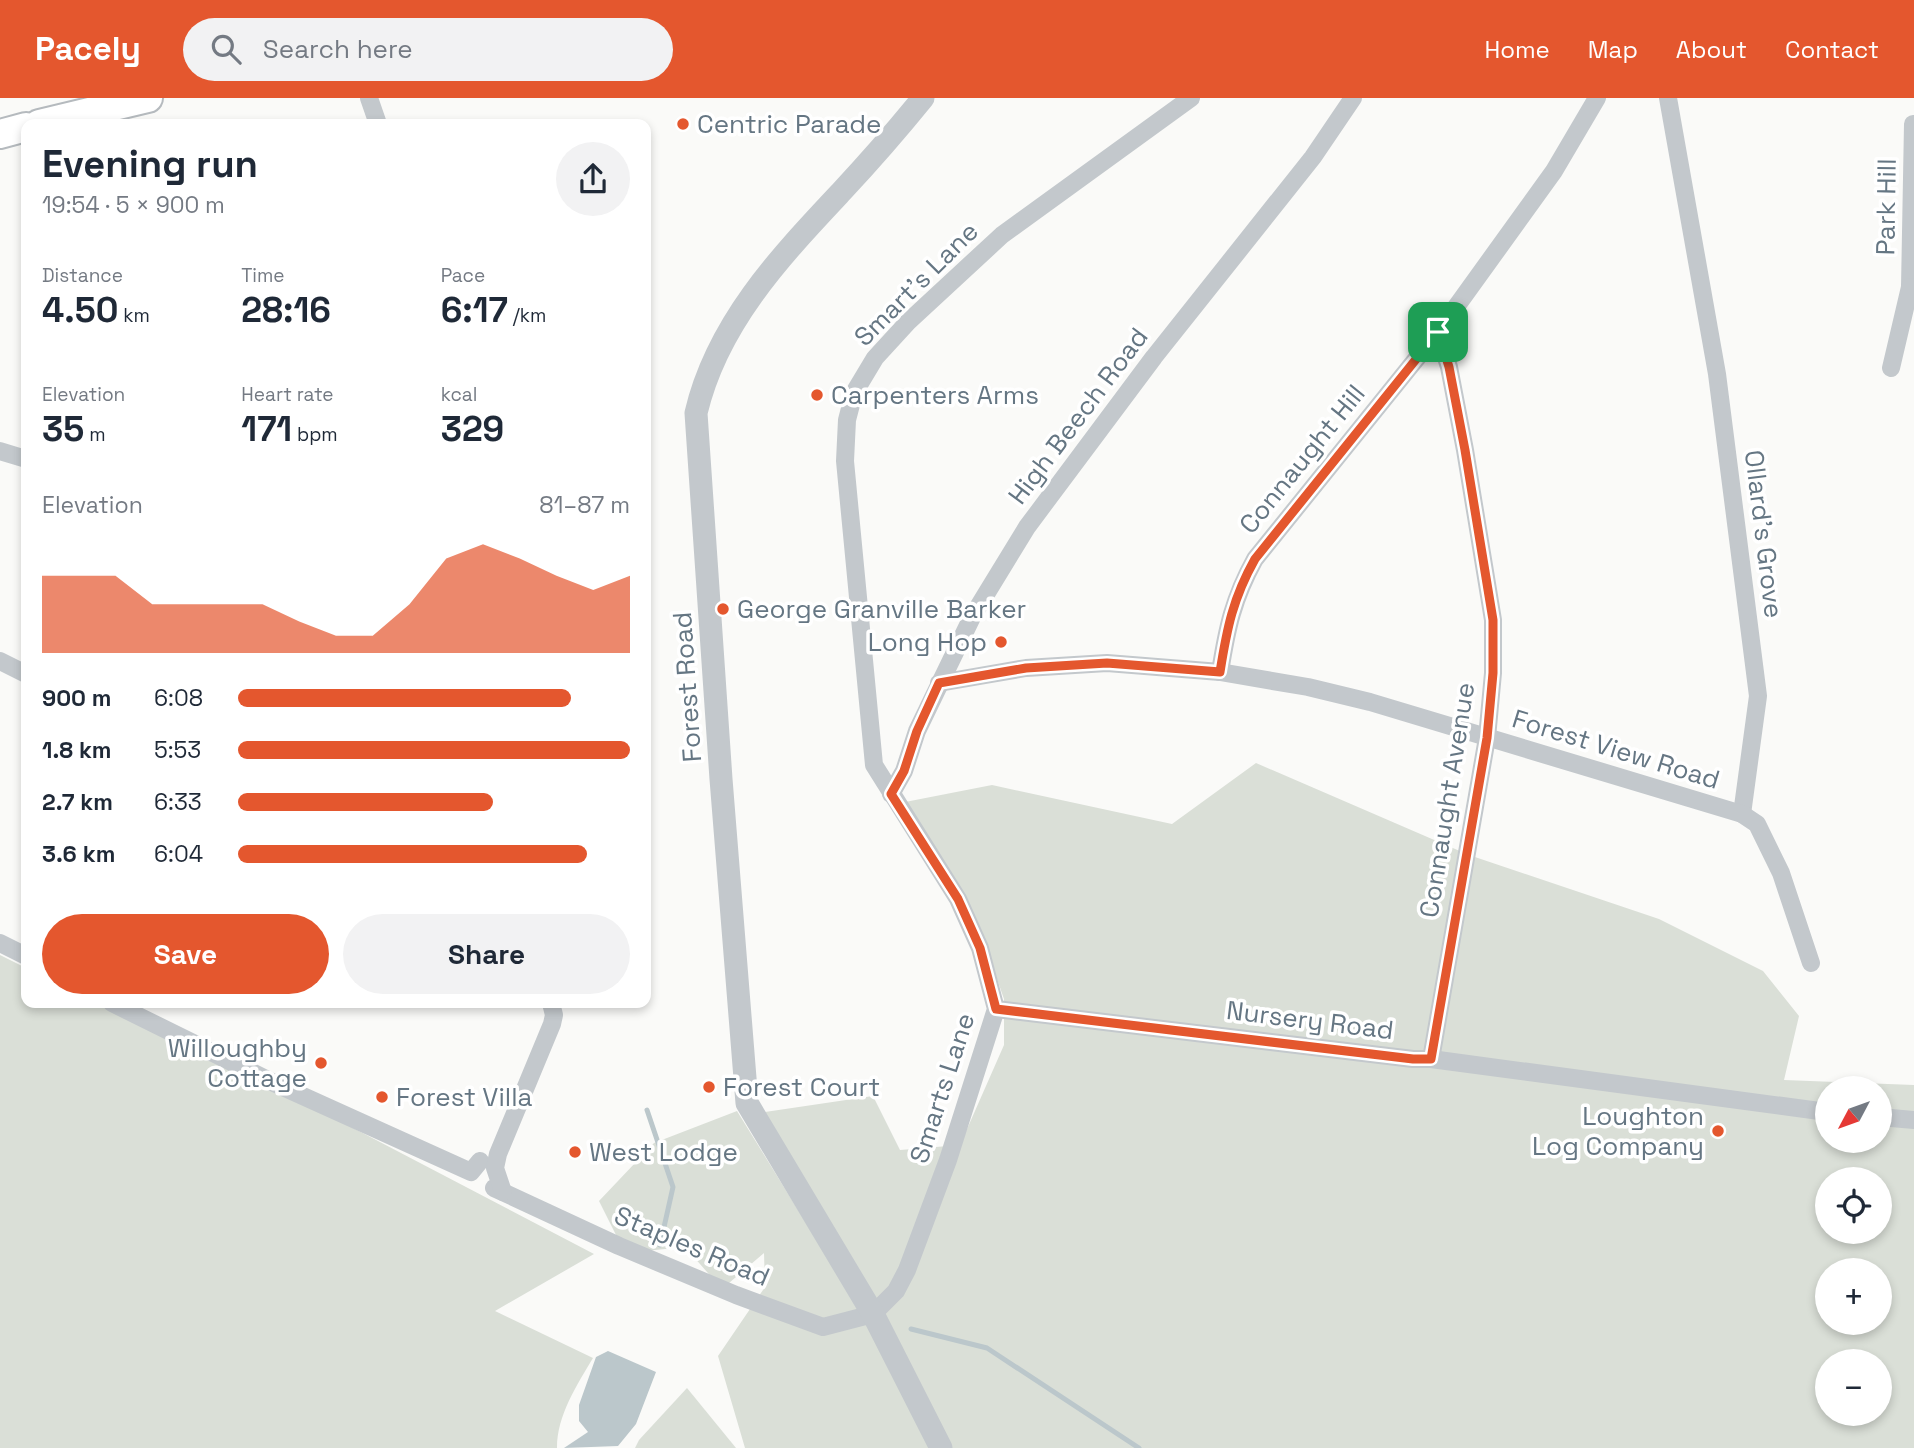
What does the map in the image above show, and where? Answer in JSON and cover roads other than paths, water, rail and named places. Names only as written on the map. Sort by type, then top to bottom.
[{"type":"main road","points":[[60,119],[148,98]]},
{"type":"main road","points":[[0,134],[21,128]]},
{"type":"street","points":[[369,98],[376,119]]},
{"type":"street","name":"Forest Road","points":[[923,98],[775,263],[724,336],[703,383],[696,413],[747,1103],[873,1314],[941,1448]]},
{"type":"street","name":"Smart's Lane","points":[[874,765],[845,461],[847,419],[854,393],[875,358],[992,244],[1029,214],[1191,98]]},
{"type":"street","name":"High Beech Road","points":[[891,794],[904,771],[917,731],[972,617],[1027,527],[1154,356],[1313,157],[1353,98]]},
{"type":"street","points":[[1438,332],[1554,171],[1597,98]]},
{"type":"street","name":"Ollard's Grove","points":[[1668,98],[1717,374],[1758,696],[1742,814]]},
{"type":"street","name":"Park Hill","points":[[1891,368],[1912,287],[1913,124]]},
{"type":"street","name":"Connaught Hill","points":[[1220,672],[1227,631],[1239,587],[1255,559],[1438,332]]},
{"type":"street","name":"Connaught Avenue","points":[[1431,1059],[1487,738],[1493,673],[1493,620],[1465,450],[1449,367],[1438,332]]},
{"type":"street","points":[[0,451],[21,457]]},
{"type":"street","points":[[0,661],[21,672]]},
{"type":"street","name":"Forest View Road","points":[[939,683],[1026,668],[1107,663],[1220,672],[1308,687],[1370,702],[1742,814]]},
{"type":"street","name":"Smarts Lane","points":[[873,1314],[896,1291],[907,1270],[948,1160],[996,1009],[980,948],[958,899],[874,765]]},
{"type":"street","points":[[1742,814],[1757,824],[1781,873],[1811,963]]},
{"type":"street","points":[[0,943],[21,954]]},
{"type":"street","points":[[122,1008],[274,1083],[474,1173]]},
{"type":"street","name":"Staples Road","points":[[552,1008],[552,1024],[498,1154],[495,1168],[499,1190],[618,1246],[823,1327],[873,1314]]},
{"type":"street","name":"Nursery Road","points":[[996,1009],[1431,1059],[1815,1110]]},
{"type":"street","points":[[1892,1118],[1914,1120]]},
{"type":"waterway","points":[[647,1110],[673,1187],[660,1245]]},
{"type":"waterway","points":[[911,1329],[987,1348],[1139,1448]]},
{"type":"place","name":"Centric Parade","points":[[683,124]]},
{"type":"place","name":"Carpenters Arms","points":[[817,395]]},
{"type":"place","name":"George Granville Barker","points":[[723,609]]},
{"type":"place","name":"Long Hop","points":[[1001,642]]},
{"type":"place","name":"Willoughby Cottage","points":[[321,1063]]},
{"type":"place","name":"Forest Court","points":[[709,1087]]},
{"type":"place","name":"Forest Villa","points":[[382,1097]]},
{"type":"place","name":"Loughton Log Company","points":[[1718,1131]]},
{"type":"place","name":"West Lodge","points":[[575,1152]]}]
